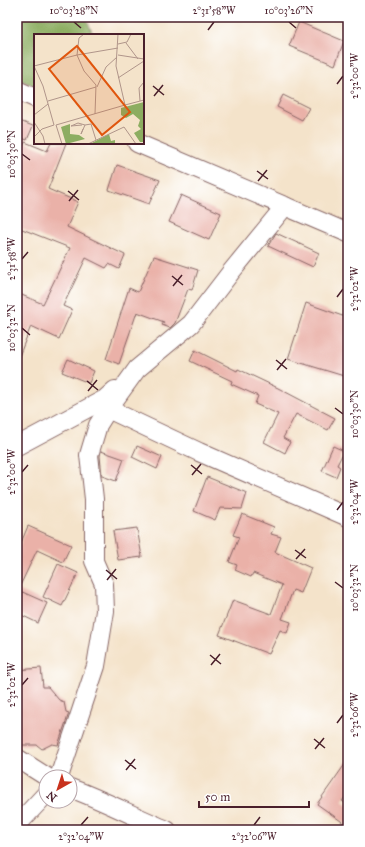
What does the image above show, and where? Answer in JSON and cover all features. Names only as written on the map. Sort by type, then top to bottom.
[{"type":"street","points":[[17,90],[34,98]]},
{"type":"street","points":[[139,144],[348,234]]},
{"type":"street","points":[[17,446],[106,399],[137,369],[191,324],[285,206]]},
{"type":"street","points":[[62,769],[96,666],[106,611],[104,584],[94,561],[94,499],[89,455],[98,425],[137,369]]},
{"type":"street","points":[[108,409],[199,452],[348,517]]},
{"type":"street","points":[[17,758],[38,771]]},
{"type":"street","points":[[78,791],[167,830]]},
{"type":"street","points":[[17,825],[38,803]]},
{"type":"green space","points":[[17,17],[86,17],[93,34],[34,34],[34,86],[17,79]]},
{"type":"building","points":[[299,22],[344,41],[335,65],[289,46]]},
{"type":"building","points":[[283,95],[309,108],[302,120],[277,107]]},
{"type":"building","points":[[17,120],[33,126],[27,140],[17,136]]},
{"type":"building","points":[[25,142],[47,151],[50,144],[66,144],[48,189],[78,202],[67,227],[125,255],[119,269],[109,264],[106,268],[86,258],[63,306],[72,310],[59,339],[31,326],[18,359],[17,293],[43,304],[70,248],[17,227],[17,163]]},
{"type":"building","points":[[117,165],[160,180],[149,204],[109,190]]},
{"type":"building","points":[[181,195],[221,213],[209,240],[169,222]]},
{"type":"building","points":[[276,233],[319,253],[313,267],[268,246]]},
{"type":"building","points":[[154,256],[198,270],[192,290],[188,289],[175,323],[170,328],[162,325],[164,322],[137,312],[119,364],[106,359],[129,288],[138,292]]},
{"type":"building","points":[[306,303],[348,318],[348,363],[344,376],[288,359]]},
{"type":"building","points":[[195,350],[237,371],[238,369],[278,388],[335,418],[328,430],[296,414],[283,438],[290,442],[285,453],[264,442],[278,414],[255,404],[258,396],[231,384],[232,381],[190,361]]},
{"type":"building","points":[[68,359],[94,371],[89,383],[62,372]]},
{"type":"building","points":[[137,446],[162,457],[157,469],[132,457]]},
{"type":"building","points":[[333,446],[344,451],[337,465],[340,467],[336,477],[322,471]]},
{"type":"building","points":[[101,451],[124,459],[116,481],[102,476]]},
{"type":"building","points":[[207,477],[247,493],[242,509],[220,508],[215,520],[194,511]]},
{"type":"building","points":[[242,514],[274,527],[271,534],[281,537],[275,552],[311,568],[301,593],[293,590],[282,619],[291,622],[287,633],[280,630],[269,654],[219,635],[233,600],[271,614],[282,585],[253,573],[251,577],[235,570],[237,565],[229,562],[239,537],[233,535]]},
{"type":"building","points":[[28,526],[71,545],[63,562],[37,550],[18,590],[47,603],[38,623],[17,613],[17,552]]},
{"type":"building","points":[[137,528],[142,557],[118,560],[113,531]]},
{"type":"building","points":[[58,564],[78,573],[62,606],[43,597]]},
{"type":"building","points":[[41,668],[43,687],[48,687],[59,700],[64,702],[66,712],[69,713],[58,745],[52,744],[42,749],[37,745],[20,745],[17,741],[17,670]]},
{"type":"building","points":[[348,760],[348,793],[342,801],[348,805],[348,826],[317,804]]}]
